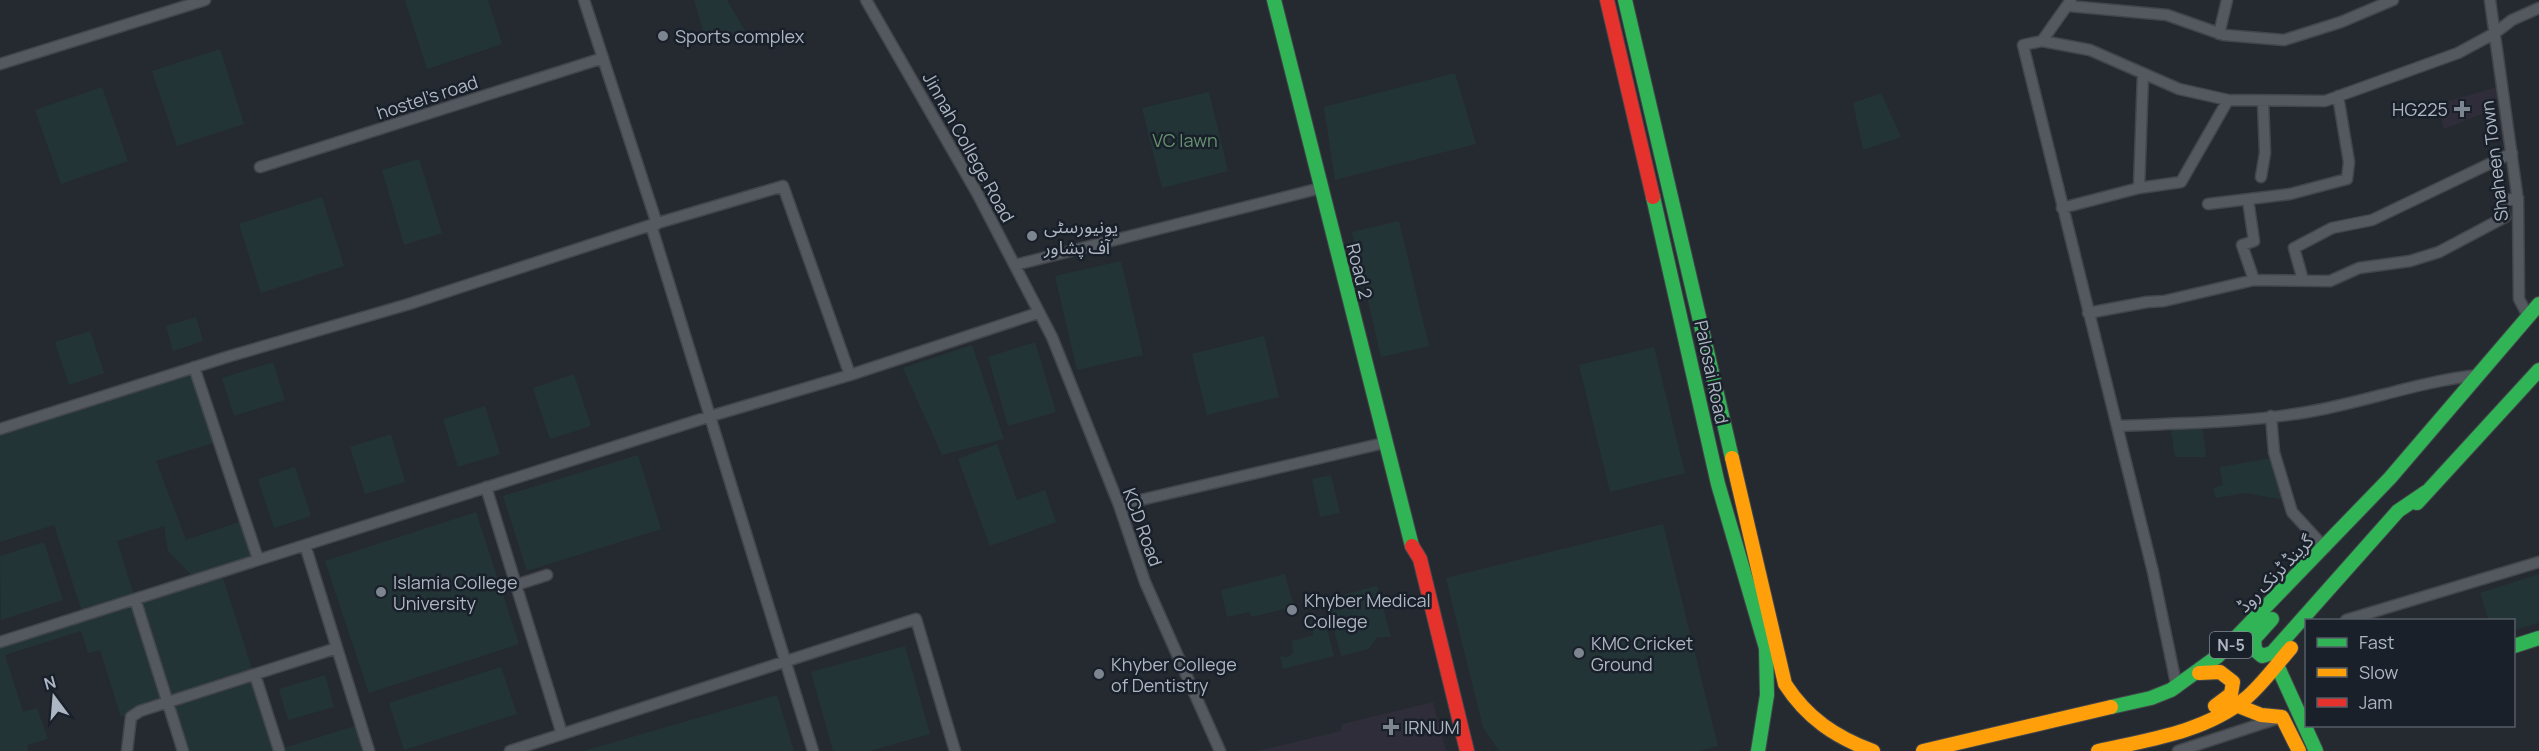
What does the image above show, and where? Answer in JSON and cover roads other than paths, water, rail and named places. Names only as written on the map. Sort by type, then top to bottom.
[{"type":"main road","name":"Road 2","points":[[1274,0],[1413,550],[1412,561],[1457,751]]},
{"type":"main road","name":"Palosai Road","points":[[1607,0],[1684,327],[1718,484],[1762,612],[1766,648],[1767,695],[1758,751]]},
{"type":"main road","points":[[1624,0],[1762,612],[1785,684],[1797,705],[1829,732],[1873,751]]},
{"type":"main road","name":"گرینڈ ٹرنک روڈ","points":[[1923,751],[2104,710],[2177,688],[2199,673],[2228,649],[2321,552],[2480,374],[2539,304]]},
{"type":"main road","points":[[2316,619],[2426,492],[2539,370]]},
{"type":"main road","points":[[2272,660],[2280,645],[2398,511],[2426,492]]},
{"type":"main road","name":"Road 2","points":[[1413,550],[1420,559],[1467,751]]},
{"type":"main road","points":[[2088,751],[2099,744],[2193,717],[2228,699],[2235,698],[2256,713],[2282,717],[2302,711],[2284,685],[2272,660],[2256,652],[2254,639],[2309,576],[2321,552]]},
{"type":"main road","name":"N-5","points":[[2098,751],[2172,733],[2235,698],[2272,660],[2305,632]]},
{"type":"main road","points":[[2515,646],[2539,638]]},
{"type":"main road","points":[[2199,673],[2220,672],[2234,682],[2235,698]]},
{"type":"main road","points":[[2282,717],[2299,751]]},
{"type":"main road","points":[[2308,727],[2316,751]]},
{"type":"street","points":[[0,64],[205,0]]},
{"type":"street","points":[[584,0],[813,751]]},
{"type":"street","name":"Jinnah College Road","points":[[866,0],[978,193],[1038,313]]},
{"type":"street","points":[[2219,34],[2227,0]]},
{"type":"street","points":[[2042,41],[2070,3],[2167,15],[2219,34],[2284,40],[2341,22],[2393,0]]},
{"type":"street","name":"Shaheen Town","points":[[2490,0],[2518,198],[2519,299],[2528,316]]},
{"type":"street","points":[[2177,688],[2153,572],[2023,45],[2042,41],[2090,50],[2179,89],[2228,100],[2325,101],[2458,53],[2495,33],[2512,20],[2539,8]]},
{"type":"street","name":"hostel's road","points":[[260,167],[603,57]]},
{"type":"street","points":[[2139,188],[2143,74]]},
{"type":"street","points":[[2208,204],[2290,194],[2347,179],[2349,162],[2338,96]]},
{"type":"street","points":[[2062,208],[2139,188],[2181,182],[2228,100]]},
{"type":"street","points":[[2261,177],[2265,153],[2263,102]]},
{"type":"street","points":[[2303,280],[2294,248],[2332,228],[2382,215],[2512,153]]},
{"type":"street","points":[[0,429],[194,367],[410,304],[783,186],[850,375]]},
{"type":"street","points":[[1015,265],[1321,188]]},
{"type":"street","points":[[2088,313],[2164,301],[2254,280],[2330,281],[2360,268],[2410,261],[2439,252],[2505,217],[2501,201],[2518,198]]},
{"type":"street","points":[[2248,200],[2254,242],[2242,245],[2254,280]]},
{"type":"street","points":[[0,642],[711,416],[850,375],[1038,313]]},
{"type":"street","name":"KCD Road","points":[[1038,313],[1052,337],[1119,505],[1145,582],[1221,751]]},
{"type":"street","points":[[194,367],[258,560]]},
{"type":"street","points":[[2117,426],[2233,421],[2312,411],[2445,379],[2480,374]]},
{"type":"street","points":[[2271,416],[2274,452],[2292,512],[2321,552]]},
{"type":"street","points":[[1119,505],[1384,442]]},
{"type":"street","points":[[486,487],[562,734]]},
{"type":"street","points":[[305,545],[369,751]]},
{"type":"street","points":[[2353,619],[2539,562]]},
{"type":"street","points":[[516,585],[547,575]]},
{"type":"street","points":[[135,599],[183,751]]},
{"type":"street","points":[[510,751],[916,619],[955,751]]},
{"type":"street","points":[[127,751],[131,717],[168,702],[337,648]]},
{"type":"street","points":[[255,675],[278,751]]},
{"type":"street","points":[[2178,751],[2282,717]]},
{"type":"place","name":"Sports complex","points":[[663,36]]},
{"type":"place","name":"HG225","points":[[2462,109]]},
{"type":"place","name":"یونیورسٹی آف پشاور","points":[[1032,236]]},
{"type":"place","name":"Islamia College University","points":[[381,592]]},
{"type":"place","name":"Khyber Medical College","points":[[1292,610]]},
{"type":"place","name":"KMC Cricket Ground","points":[[1579,653]]},
{"type":"place","name":"Khyber College of Dentistry","points":[[1099,674]]},
{"type":"place","name":"IRNUM","points":[[1391,727]]},
{"type":"park label","name":"VC lawn","points":[[1185,140]]}]
